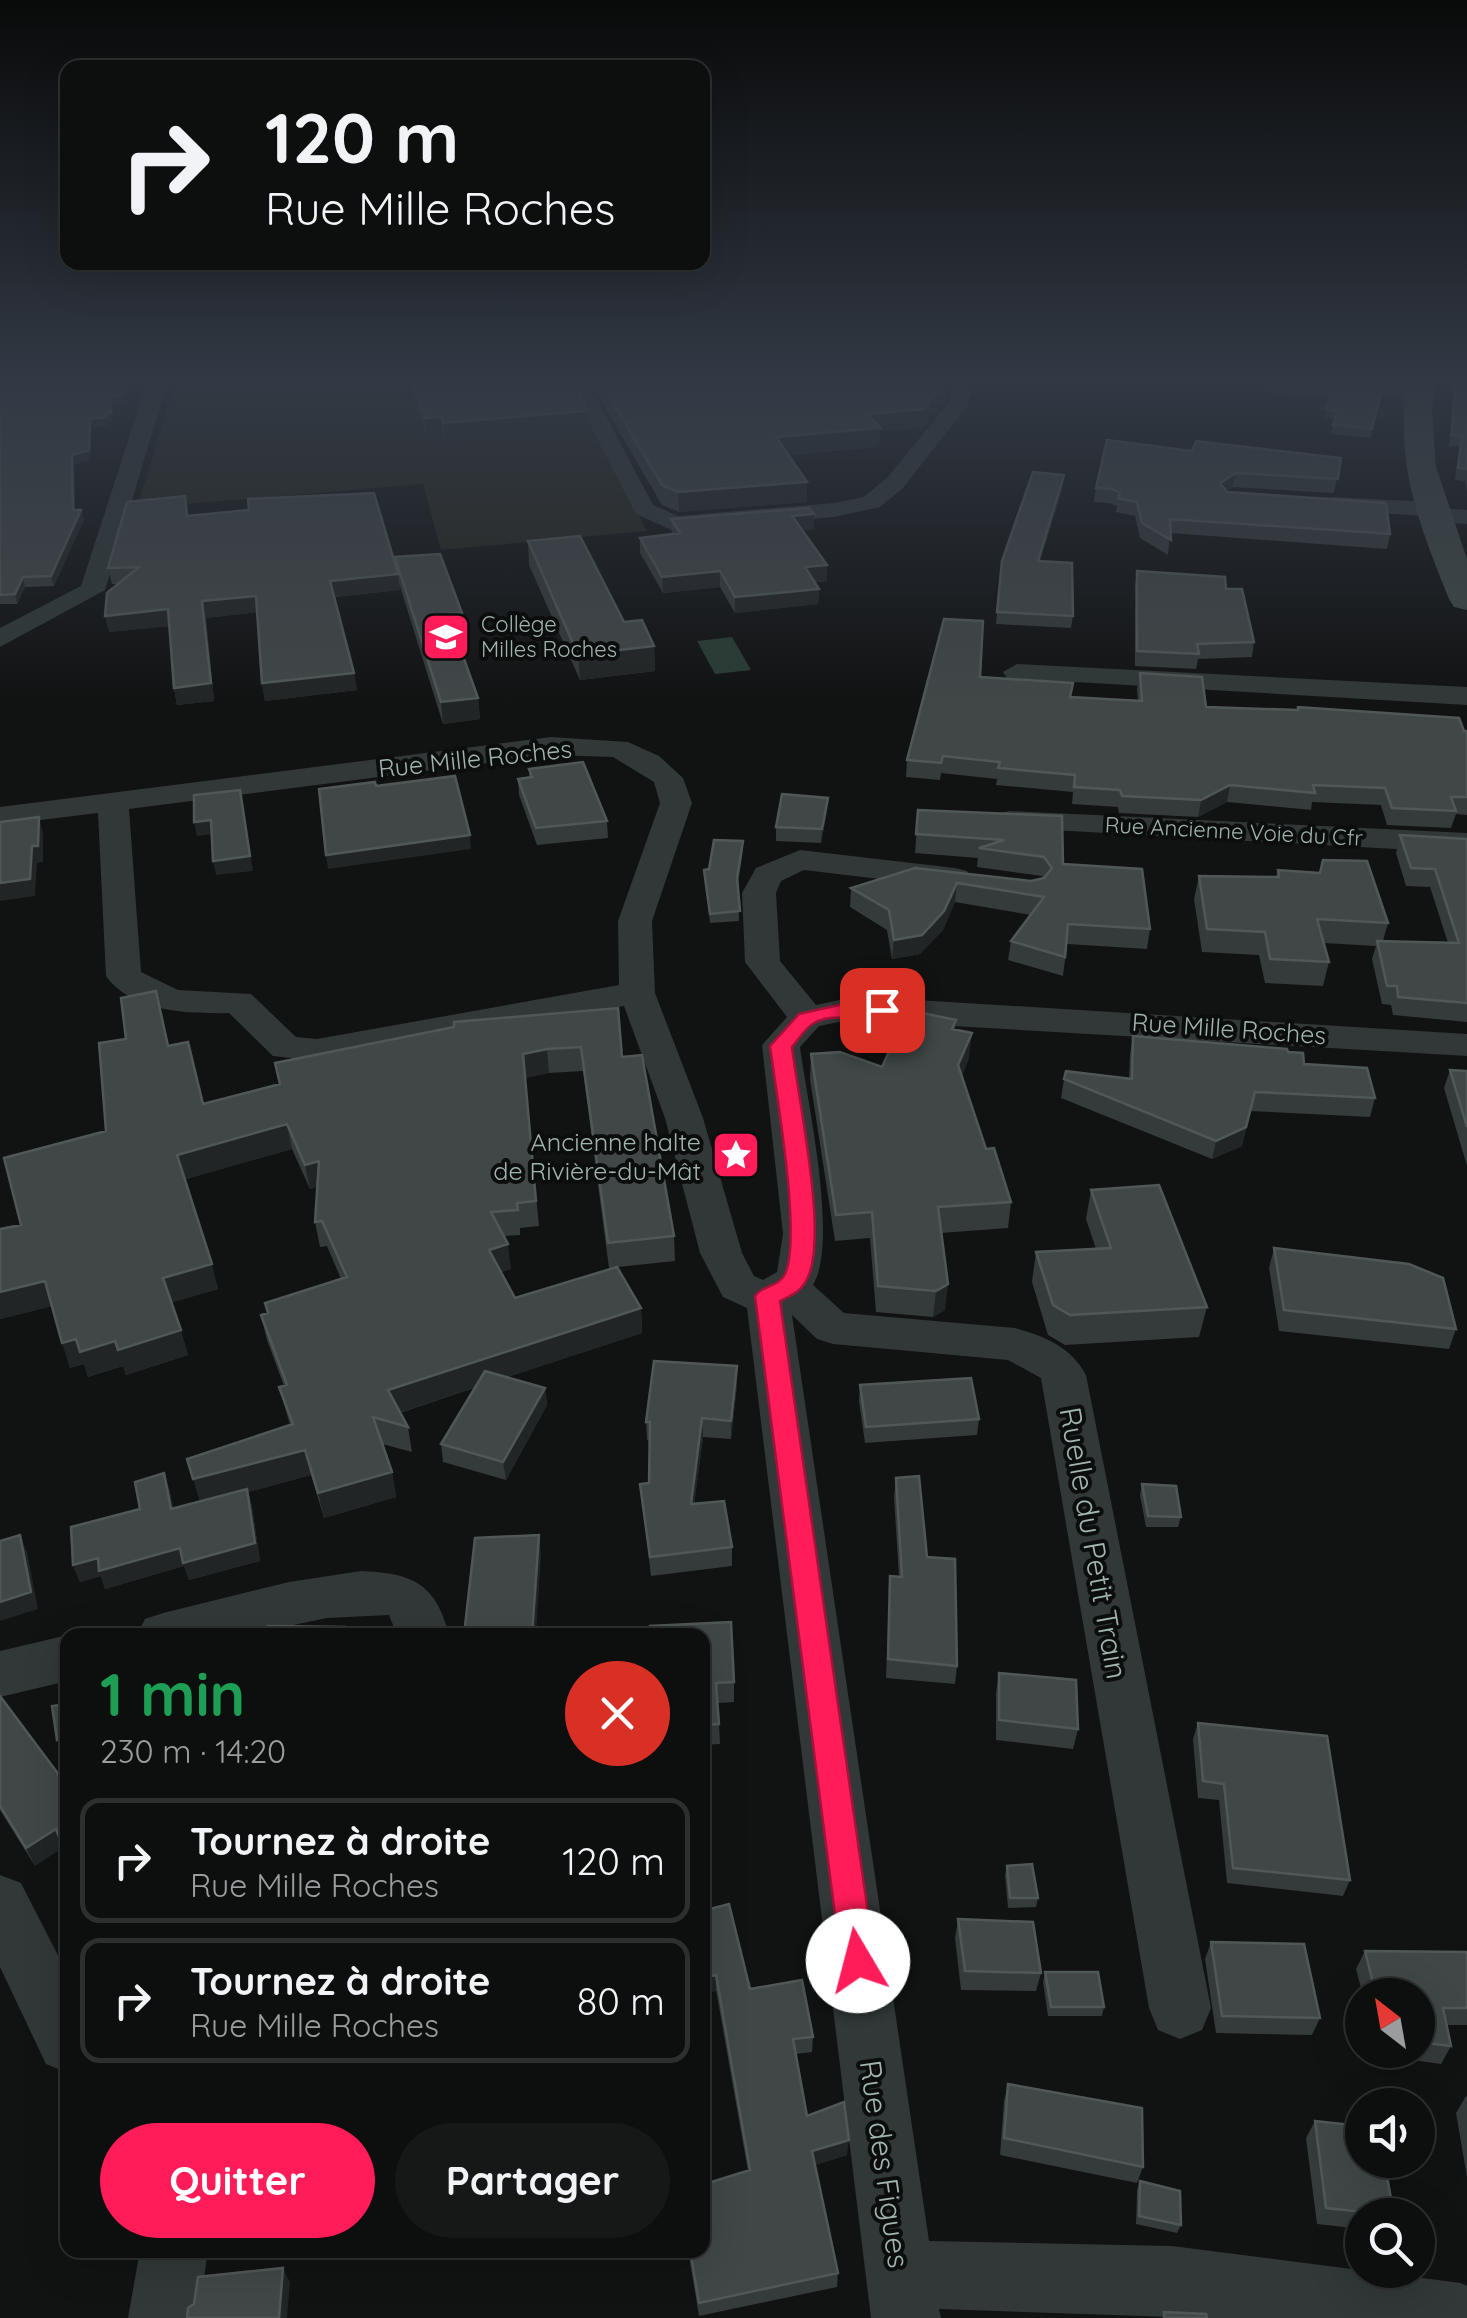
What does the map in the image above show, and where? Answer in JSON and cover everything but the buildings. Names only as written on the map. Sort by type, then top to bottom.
[{"type":"main road","points":[[1425,488],[1467,599]]},
{"type":"street","points":[[0,639],[92,590],[124,488]]},
{"type":"street","points":[[633,488],[644,509],[674,524],[834,510],[872,502],[889,488]]},
{"type":"street","points":[[1312,502],[1467,517]]},
{"type":"street","points":[[1018,672],[1467,696]]},
{"type":"street","name":"Rue Mille Roches","points":[[0,816],[551,746],[618,748],[648,762],[668,778],[676,803],[635,921],[637,993],[684,1118],[721,1253],[738,1286],[758,1296],[778,1292]]},
{"type":"street","points":[[113,802],[124,976],[154,997],[190,1003],[238,1002],[286,1048],[317,1050],[637,993]]},
{"type":"street","name":"Rue Ancienne Voie du Cfr","points":[[1001,820],[1467,843]]},
{"type":"street","points":[[778,1292],[798,1274],[804,1234],[781,1046],[807,1018],[762,962],[759,893],[768,875],[800,860],[995,883]]},
{"type":"street","name":"Rue Mille Roches","points":[[807,1018],[848,1009],[916,1011],[1467,1045]]},
{"type":"street","name":"Ruelle du Petit Train","points":[[778,1292],[833,1328],[1015,1344],[1053,1361],[1064,1374],[1180,2008]]},
{"type":"street","name":"Rue des Figues","points":[[778,1292],[903,2296]]},
{"type":"street","points":[[194,1628],[342,1593],[378,1590],[406,1599],[419,1616],[422,1628]]},
{"type":"street","points":[[0,1674],[60,1660]]},
{"type":"street","points":[[0,1903],[60,2026]]},
{"type":"street","points":[[163,2318],[173,2258]]},
{"type":"street","points":[[903,2296],[1172,2280],[1461,2318]]},
{"type":"shaded area","points":[[143,488],[373,488],[137,508]]},
{"type":"shaded area","points":[[424,488],[625,488],[647,531],[441,550]]},
{"type":"shaded area","points":[[732,637],[751,670],[715,674],[697,641]]},
{"type":"place","name":"Collège Milles Roches","points":[[446,637]]},
{"type":"place","name":"Ancienne halte de Rivière-du-Mât","points":[[736,1155]]},
{"type":"route","points":[[858,1961],[767,1296],[776,1296],[788,1288],[798,1274],[804,1234],[782,1080],[781,1046],[807,1018],[848,1009],[882,1010]]}]
